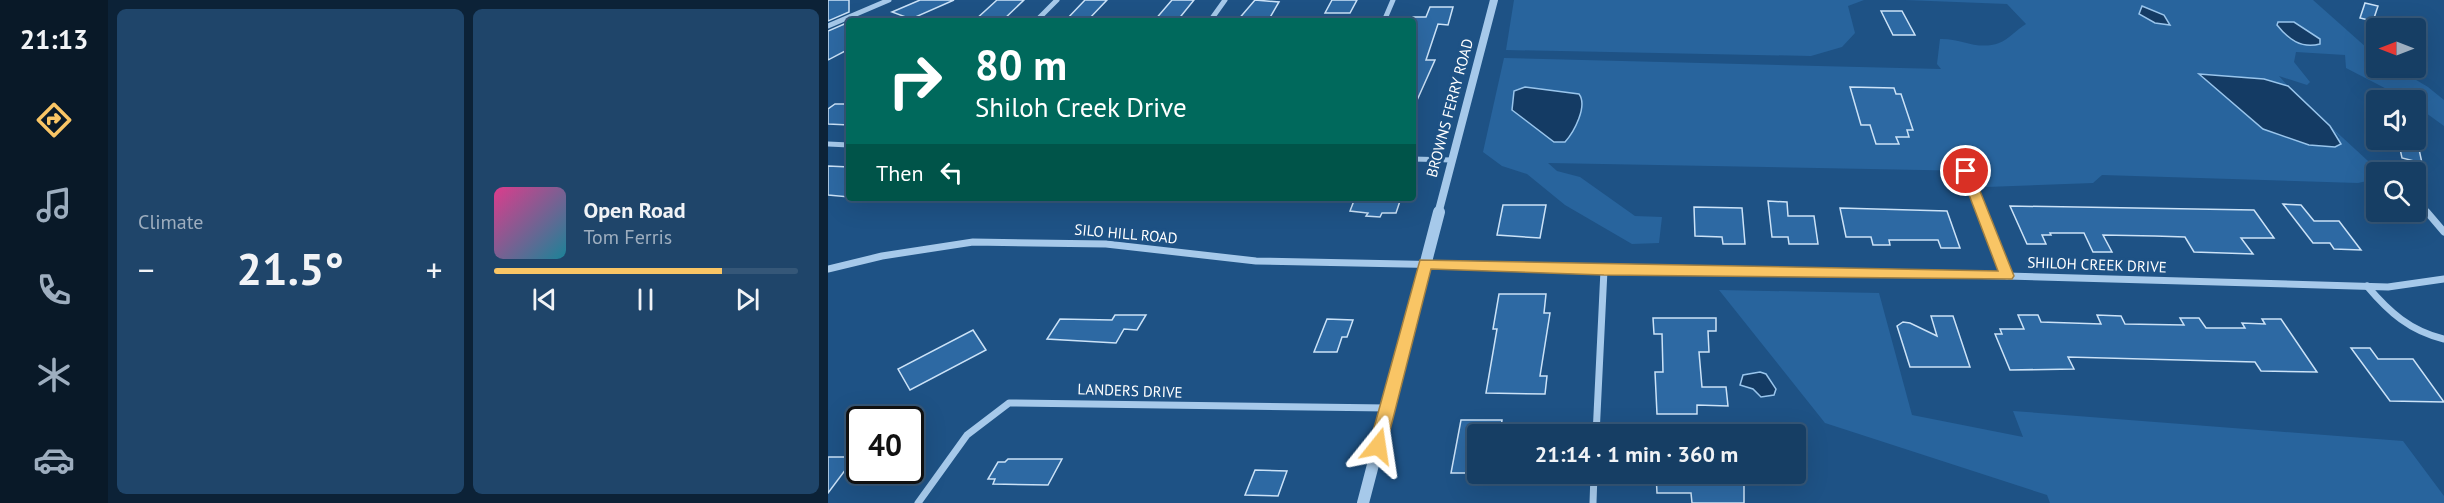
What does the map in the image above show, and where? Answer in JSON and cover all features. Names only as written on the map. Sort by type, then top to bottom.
[{"type":"street","points":[[846,18],[888,0]]},
{"type":"street","points":[[1039,18],[1057,0]]},
{"type":"street","points":[[1212,18],[1225,0]]},
{"type":"street","points":[[1385,18],[1394,0]]},
{"type":"street","name":"BROWNS FERRY ROAD","points":[[1363,503],[1494,0]]},
{"type":"street","points":[[828,26],[846,18]]},
{"type":"street","points":[[828,144],[846,145]]},
{"type":"street","points":[[1416,159],[1452,160]]},
{"type":"street","points":[[1966,171],[2007,276]]},
{"type":"street","points":[[2426,211],[2444,232]]},
{"type":"street","name":"SILO HILL ROAD","points":[[828,269],[882,256],[973,242],[1106,244],[1256,261],[1425,264]]},
{"type":"street","name":"SHILOH CREEK DRIVE","points":[[1425,264],[1604,270],[2007,276],[2388,287],[2444,279]]},
{"type":"street","points":[[1597,424],[1604,270]]},
{"type":"street","points":[[2367,286],[2389,312],[2409,328],[2428,336],[2444,339]]},
{"type":"street","name":"LANDERS DRIVE","points":[[918,503],[962,437],[989,414],[1009,403],[1388,408]]},
{"type":"street","points":[[1593,503],[1594,484]]},
{"type":"shaded area","points":[[1514,0],[1864,0],[1848,6],[1855,33],[1842,47],[1811,56],[1506,50]]},
{"type":"shaded area","points":[[1905,0],[2313,0],[2366,47],[2366,78],[2413,78],[2428,87],[2444,100],[2444,126],[2426,113],[2426,90],[2389,90],[2346,68],[2345,55],[2296,52],[2294,62],[2310,82],[2307,85],[2279,76],[2288,86],[2264,79],[2206,74],[2202,77],[2263,129],[2280,136],[2322,147],[2340,138],[2330,126],[2369,162],[2366,162],[2366,181],[2358,183],[2102,175],[2093,183],[1986,187],[1975,171],[1548,163],[1557,171],[1580,177],[1635,216],[1662,217],[1659,243],[1632,244],[1565,205],[1527,174],[1502,166],[1483,152],[1504,58],[1941,69],[1937,64],[1940,39],[1984,46],[1991,45],[2002,42],[2026,24],[2007,4]],"holes":[[[2294,22],[2320,39],[2289,39],[2277,25]]]},
{"type":"shaded area","points":[[2142,6],[2164,15],[2170,25],[2155,23],[2139,14]]},
{"type":"shaded area","points":[[2278,22],[2294,22],[2320,39],[2320,44],[2307,45],[2296,42],[2281,30],[2277,25]]},
{"type":"shaded area","points":[[2199,74],[2264,79],[2288,86],[2330,126],[2341,144],[2335,147],[2309,145],[2263,129]]},
{"type":"shaded area","points":[[1525,87],[1579,94],[1581,112],[1576,126],[1565,142],[1554,142],[1512,110],[1514,91]]},
{"type":"shaded area","points":[[1719,290],[1879,293],[1912,415],[2023,437],[2013,411],[2403,441],[2444,496],[2444,503],[2050,503],[2047,495],[1825,423]]},
{"type":"shaded area","points":[[1760,372],[1766,374],[1776,389],[1774,395],[1761,397],[1753,389],[1740,385],[1743,375]]},
{"type":"building","points":[[828,0],[849,0],[849,12],[828,21]]},
{"type":"building","points":[[920,0],[954,0],[913,18],[892,12]]},
{"type":"building","points":[[997,0],[1024,0],[1005,18],[977,18]]},
{"type":"building","points":[[1085,0],[1107,0],[1090,18],[1068,18]]},
{"type":"building","points":[[1172,0],[1194,0],[1179,18],[1157,18]]},
{"type":"building","points":[[1255,0],[1279,2],[1270,18],[1240,18]]},
{"type":"building","points":[[1332,0],[1357,0],[1350,13],[1325,13]]},
{"type":"building","points":[[2365,3],[2378,6],[2374,18],[2360,18]]},
{"type":"building","points":[[1430,7],[1453,7],[1448,25],[1438,24],[1426,60],[1435,60],[1416,103],[1416,18],[1413,17],[1426,17]]},
{"type":"building","points":[[1881,11],[1902,11],[1915,35],[1893,35]]},
{"type":"building","points":[[846,23],[846,51],[828,60],[828,31]]},
{"type":"building","points":[[1850,87],[1894,88],[1896,94],[1901,94],[1913,130],[1907,130],[1909,137],[1896,137],[1899,144],[1876,144],[1870,125],[1861,125]]},
{"type":"building","points":[[835,104],[846,104],[846,125],[828,124],[828,109]]},
{"type":"building","points":[[2400,150],[2419,150],[2422,162],[2418,162],[2402,158]]},
{"type":"building","points":[[828,166],[846,167],[846,197],[828,195]]},
{"type":"building","points":[[1354,201],[1400,201],[1396,213],[1382,213],[1380,217],[1350,211]]},
{"type":"building","points":[[1768,201],[1787,202],[1788,216],[1814,216],[1818,244],[1789,244],[1788,237],[1772,237]]},
{"type":"building","points":[[2283,204],[2301,205],[2314,221],[2339,221],[2361,250],[2334,249],[2330,243],[2313,243]]},
{"type":"building","points":[[1503,205],[1546,205],[1540,238],[1497,235]]},
{"type":"building","points":[[2010,206],[2254,210],[2274,238],[2241,238],[2253,254],[2194,252],[2185,237],[2103,235],[2112,252],[2093,252],[2084,233],[2050,233],[2051,235],[2042,235],[2046,244],[2027,244]]},
{"type":"building","points":[[1694,207],[1742,208],[1745,244],[1723,244],[1722,237],[1695,236]]},
{"type":"building","points":[[1840,208],[1947,211],[1960,248],[1941,248],[1938,240],[1889,240],[1890,245],[1873,245],[1871,237],[1846,237]]},
{"type":"building","points":[[1499,294],[1546,294],[1544,313],[1550,313],[1540,376],[1547,376],[1545,394],[1486,393],[1497,329],[1493,329]]},
{"type":"building","points":[[1115,315],[1146,315],[1137,330],[1124,329],[1116,343],[1047,339],[1060,319],[1112,320]]},
{"type":"building","points":[[2018,315],[2038,315],[2041,322],[2101,324],[2097,315],[2121,316],[2125,324],[2184,325],[2180,318],[2199,318],[2206,328],[2245,328],[2242,323],[2265,324],[2262,319],[2281,319],[2317,372],[2261,371],[2255,362],[2068,357],[2074,369],[2010,370],[1995,334],[2002,334],[2000,329],[2024,329]]},
{"type":"building","points":[[1931,316],[1953,316],[1970,367],[1910,367],[1897,326],[1903,322],[1910,323],[1937,336]]},
{"type":"building","points":[[1653,318],[1716,318],[1716,331],[1708,331],[1709,352],[1699,352],[1702,387],[1726,387],[1728,406],[1697,405],[1697,414],[1657,414],[1655,372],[1663,372],[1662,334],[1654,334]]},
{"type":"building","points":[[1327,319],[1353,320],[1347,337],[1342,337],[1337,352],[1314,352]]},
{"type":"building","points":[[973,330],[986,350],[910,390],[898,369]]},
{"type":"building","points":[[2351,348],[2370,348],[2378,359],[2413,359],[2444,402],[2390,401]]},
{"type":"building","points":[[1461,420],[1502,420],[1501,424],[1467,424],[1467,473],[1451,473]]},
{"type":"building","points":[[828,457],[846,457],[846,469],[828,493]]},
{"type":"building","points":[[1008,459],[1062,459],[1048,485],[993,484],[995,479],[988,479],[998,462],[1005,462]]},
{"type":"building","points":[[1255,470],[1287,471],[1278,496],[1245,495]]},
{"type":"building","points":[[1657,484],[1744,484],[1744,503],[1692,503],[1691,493],[1657,493]]},
{"type":"route","points":[[1378,446],[1425,264],[1604,270],[2007,276],[1966,171]]}]
